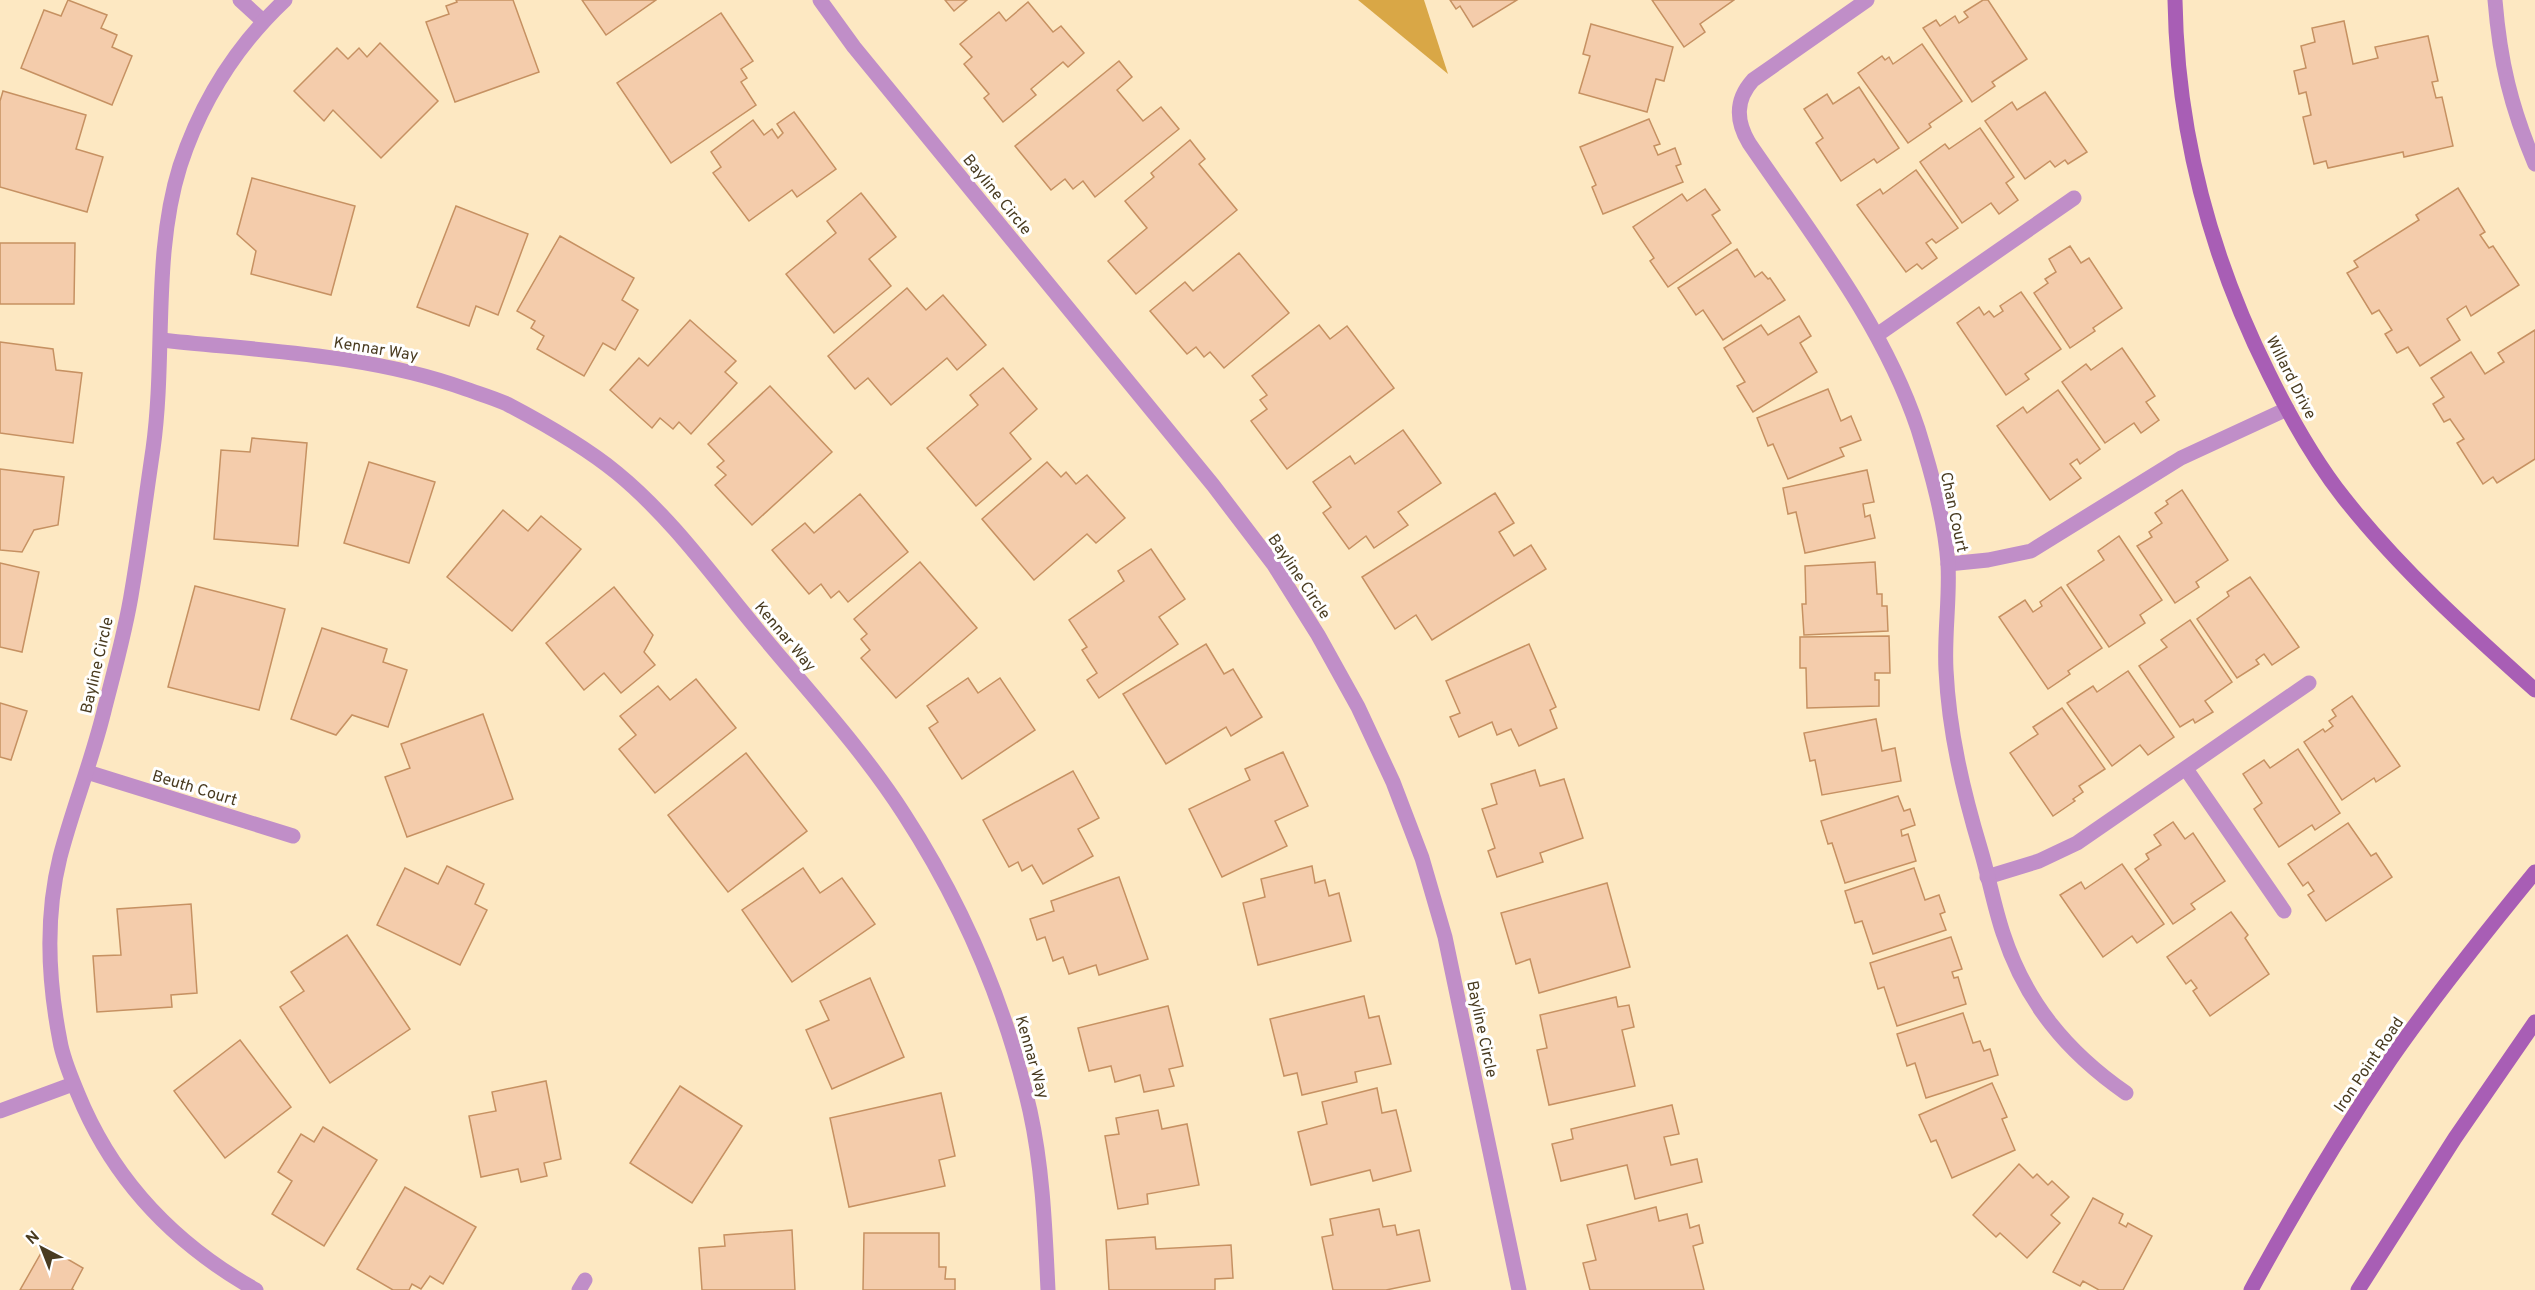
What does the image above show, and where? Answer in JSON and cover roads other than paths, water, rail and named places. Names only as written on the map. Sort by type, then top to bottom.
[{"type":"main road","name":"Willard Drive","points":[[2175,0],[2176,56],[2185,122],[2210,230],[2229,286],[2287,409],[2343,497],[2391,552],[2438,603],[2535,690]]},
{"type":"main road","name":"Iron Point Road","points":[[2251,1290],[2295,1210],[2390,1060],[2470,952],[2535,872]]},
{"type":"main road","points":[[2358,1290],[2455,1138],[2535,1022]]},
{"type":"street","points":[[240,0],[263,21]]},
{"type":"street","name":"Bayline Circle","points":[[256,1290],[186,1245],[147,1207],[115,1165],[88,1119],[60,1044],[49,964],[51,911],[60,858],[104,712],[132,593],[154,443],[167,220],[180,168],[198,118],[224,71],[263,21],[285,0]]},
{"type":"street","name":"Bayline Circle","points":[[820,0],[854,47],[1214,485],[1274,565],[1318,635],[1358,707],[1422,858],[1445,937],[1518,1290]]},
{"type":"street","name":"Chan Court","points":[[1867,0],[1753,80],[1742,95],[1738,106],[1739,119],[1749,143],[1877,335],[1918,430],[1938,509],[1948,564],[1946,669],[1950,720],[1965,794],[2003,934],[2034,1000],[2073,1052],[2098,1074],[2126,1093]]},
{"type":"street","points":[[2495,0],[2500,56],[2514,114],[2535,164]]},
{"type":"street","points":[[1877,335],[2074,198]]},
{"type":"street","name":"Kennar Way","points":[[161,340],[376,364],[428,375],[504,403],[573,442],[617,473],[674,529],[869,765],[904,813],[949,890],[987,971],[1007,1027],[1030,1113],[1043,1201],[1048,1290]]},
{"type":"street","points":[[1948,564],[1988,560],[2031,551],[2181,458],[2287,409]]},
{"type":"street","points":[[1988,876],[2061,852],[2186,769],[2309,683]]},
{"type":"street","points":[[2186,769],[2283,911]]},
{"type":"street","name":"Beuth Court","points":[[87,772],[293,836]]},
{"type":"street","points":[[0,1111],[74,1084]]}]
